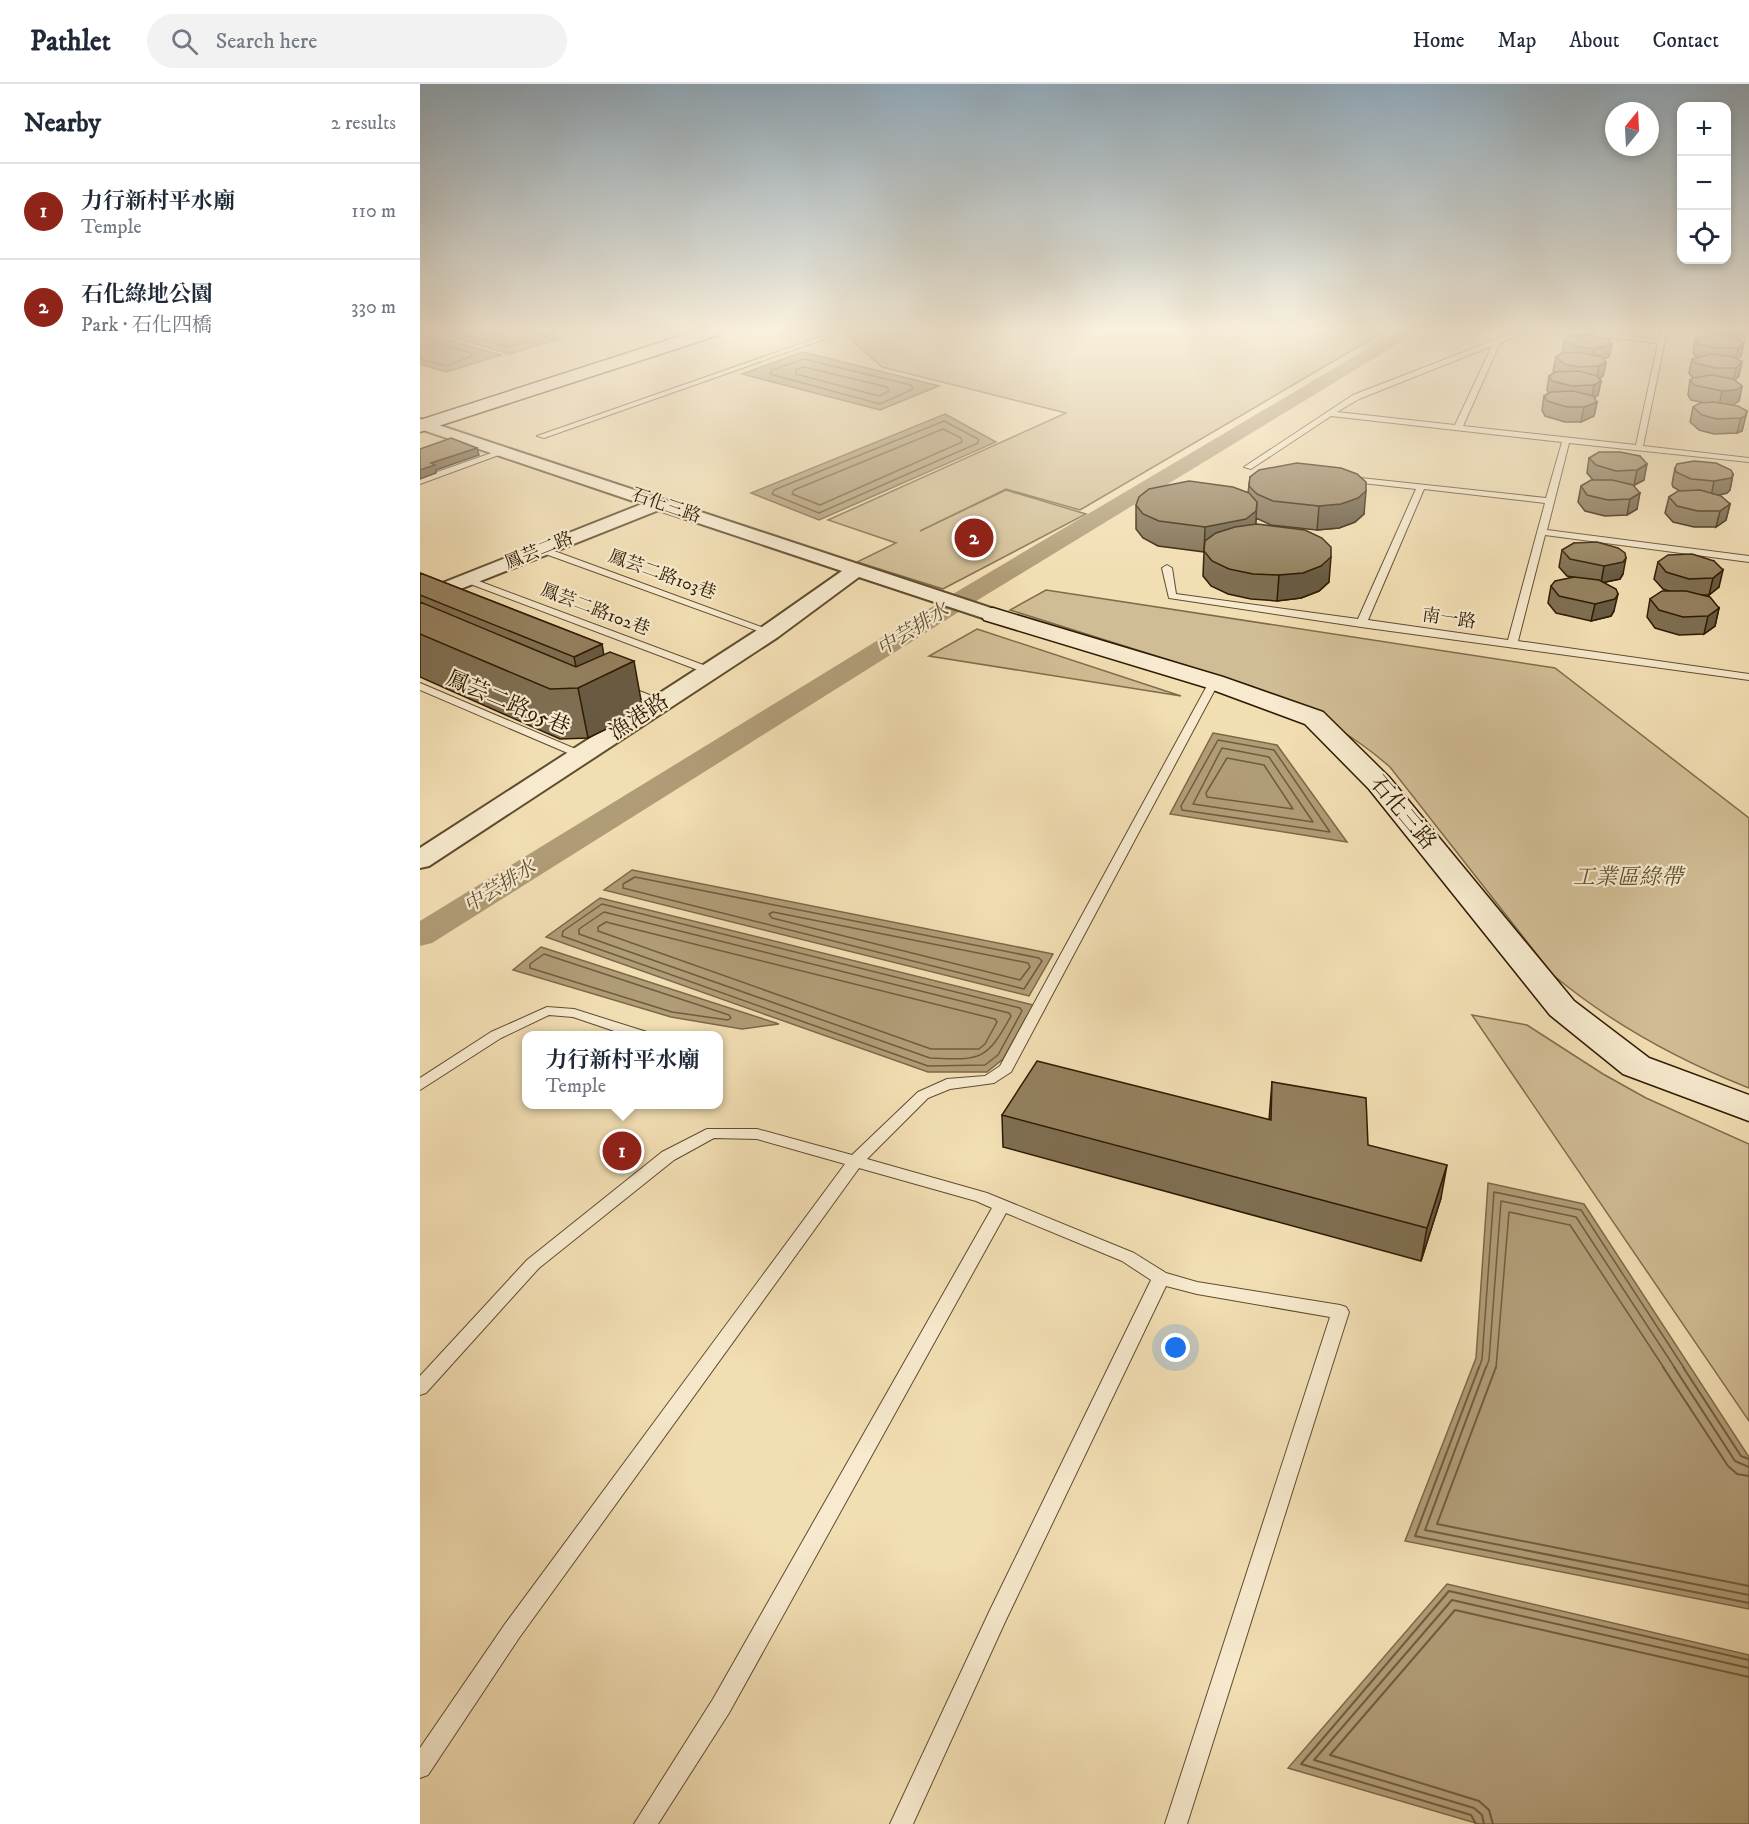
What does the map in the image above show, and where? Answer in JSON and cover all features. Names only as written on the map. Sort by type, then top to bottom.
[{"type":"street","points":[[421,425],[461,412]]},
{"type":"street","name":"石化三路","points":[[421,425],[993,615],[1214,682],[1314,718],[1379,783],[1562,1008],[1636,1066],[1749,1109]]},
{"type":"street","name":"鳳芸二路","points":[[425,604],[468,580],[658,504]]},
{"type":"street","name":"漁港路","points":[[420,860],[770,632],[856,570]]},
{"type":"lane","points":[[541,436],[610,412]]},
{"type":"lane","points":[[1259,468],[1248,467],[1333,412]]},
{"type":"lane","points":[[1458,428],[1465,412]]},
{"type":"lane","points":[[1639,448],[1646,412]]},
{"type":"lane","points":[[1330,414],[1749,460]]},
{"type":"lane","points":[[1512,644],[1566,440]]},
{"type":"lane","points":[[420,481],[503,452]]},
{"type":"lane","points":[[1340,477],[1548,501]]},
{"type":"lane","points":[[1361,624],[1421,486]]},
{"type":"lane","points":[[1540,532],[1749,559]]},
{"type":"lane","name":"鳳芸二路103巷","points":[[543,550],[770,632]]},
{"type":"lane","name":"南一路","points":[[1167,568],[1172,596],[1749,677]]},
{"type":"lane","name":"鳳芸二路102巷","points":[[468,580],[710,671]]},
{"type":"lane","points":[[420,605],[425,604]]},
{"type":"lane","points":[[420,1767],[512,1631],[856,1161],[923,1095],[947,1084],[988,1080],[1006,1069],[1214,682]]},
{"type":"lane","points":[[617,685],[661,703]]},
{"type":"lane","name":"鳳芸二路95巷","points":[[420,686],[581,755]]},
{"type":"lane","points":[[420,1085],[496,1035],[547,1011],[574,1013],[632,1031]]},
{"type":"lane","points":[[420,1388],[533,1264],[668,1156],[712,1134],[757,1134],[981,1197],[1128,1257],[1161,1278],[1197,1288],[1340,1312],[1176,1824]]},
{"type":"lane","points":[[645,1824],[721,1706],[1001,1207]]},
{"type":"lane","points":[[901,1824],[997,1617],[1161,1278]]},
{"type":"green space","points":[[1063,412],[1247,412],[1080,510],[1006,489],[920,531],[1006,490],[1086,514],[943,589],[857,562],[896,543],[828,520],[1066,413]]},
{"type":"green space","name":"工業區綠帶","points":[[1046,590],[1555,668],[1749,818],[1749,1088],[1671,1053],[1646,1039],[1575,993],[1553,975],[1390,767],[1358,742],[1307,711],[1251,686],[1010,610]]},
{"type":"green space","points":[[977,629],[1181,696],[929,656]]},
{"type":"green space","points":[[1472,1015],[1527,1025],[1603,1074],[1646,1098],[1749,1144],[1749,1421]]},
{"type":"water","points":[[945,414],[996,442],[819,520],[751,493]]},
{"type":"water","points":[[1213,733],[1277,745],[1347,842],[1170,814]]},
{"type":"water","points":[[632,870],[1053,954],[1029,996],[604,890]]},
{"type":"water","points":[[600,898],[1033,1005],[1003,1059],[987,1072],[928,1072],[546,937]]},
{"type":"water","points":[[541,947],[779,1024],[742,1029],[671,1017],[513,970]]},
{"type":"water","points":[[1488,1183],[1584,1204],[1749,1457],[1749,1609],[1405,1541],[1476,1358]]},
{"type":"water","points":[[1447,1584],[1749,1655],[1749,1824],[1479,1824],[1288,1768]]},
{"type":"building","points":[[1699,412],[1747,412],[1741,418],[1717,419]]},
{"type":"building","points":[[451,438],[477,448],[431,463],[435,465],[420,470],[420,449]]},
{"type":"building","points":[[1599,452],[1620,452],[1640,456],[1647,464],[1637,470],[1616,471],[1596,465],[1589,458]]},
{"type":"building","points":[[1694,461],[1716,463],[1731,470],[1733,474],[1731,478],[1714,481],[1691,479],[1676,472],[1677,464]]},
{"type":"building","points":[[1297,463],[1341,468],[1357,474],[1366,482],[1366,491],[1358,498],[1341,504],[1319,506],[1273,501],[1257,494],[1249,486],[1250,477],[1259,470]]},
{"type":"building","points":[[1591,480],[1612,480],[1633,485],[1640,493],[1630,499],[1608,500],[1587,495],[1581,486]]},
{"type":"building","points":[[1189,481],[1233,487],[1249,493],[1257,502],[1256,511],[1246,519],[1205,527],[1159,521],[1143,514],[1136,505],[1139,497],[1149,489]]},
{"type":"building","points":[[1700,490],[1721,496],[1730,504],[1720,511],[1698,511],[1677,506],[1669,497],[1678,491]]},
{"type":"building","points":[[1257,524],[1305,530],[1322,538],[1331,547],[1331,557],[1321,566],[1303,573],[1253,574],[1229,569],[1212,561],[1204,551],[1205,541],[1216,533]]},
{"type":"building","points":[[1597,542],[1618,548],[1625,553],[1626,558],[1623,562],[1604,566],[1570,559],[1562,550],[1574,543]]},
{"type":"building","points":[[1692,554],[1714,561],[1723,570],[1713,578],[1689,579],[1666,572],[1658,562],[1668,555]]},
{"type":"building","points":[[420,573],[602,644],[574,657],[420,595]]},
{"type":"building","points":[[1574,577],[1599,580],[1616,589],[1618,594],[1615,599],[1595,604],[1559,596],[1551,586],[1555,581]]},
{"type":"building","points":[[1662,591],[1686,591],[1710,597],[1719,608],[1708,616],[1683,617],[1659,610],[1650,599]]},
{"type":"building","points":[[420,602],[576,667],[610,652],[634,661],[578,688],[550,689],[420,634]]},
{"type":"building","points":[[1037,1061],[1271,1120],[1272,1082],[1366,1098],[1368,1145],[1447,1165],[1427,1228],[1002,1115]]},
{"type":"waterway","name":"中芸排水","points":[[420,936],[972,593],[1274,412]]},
{"type":"place","name":"石化綠地公園","points":[[974,538]]},
{"type":"place","name":"力行新村平水廟","points":[[622,1151]]}]
